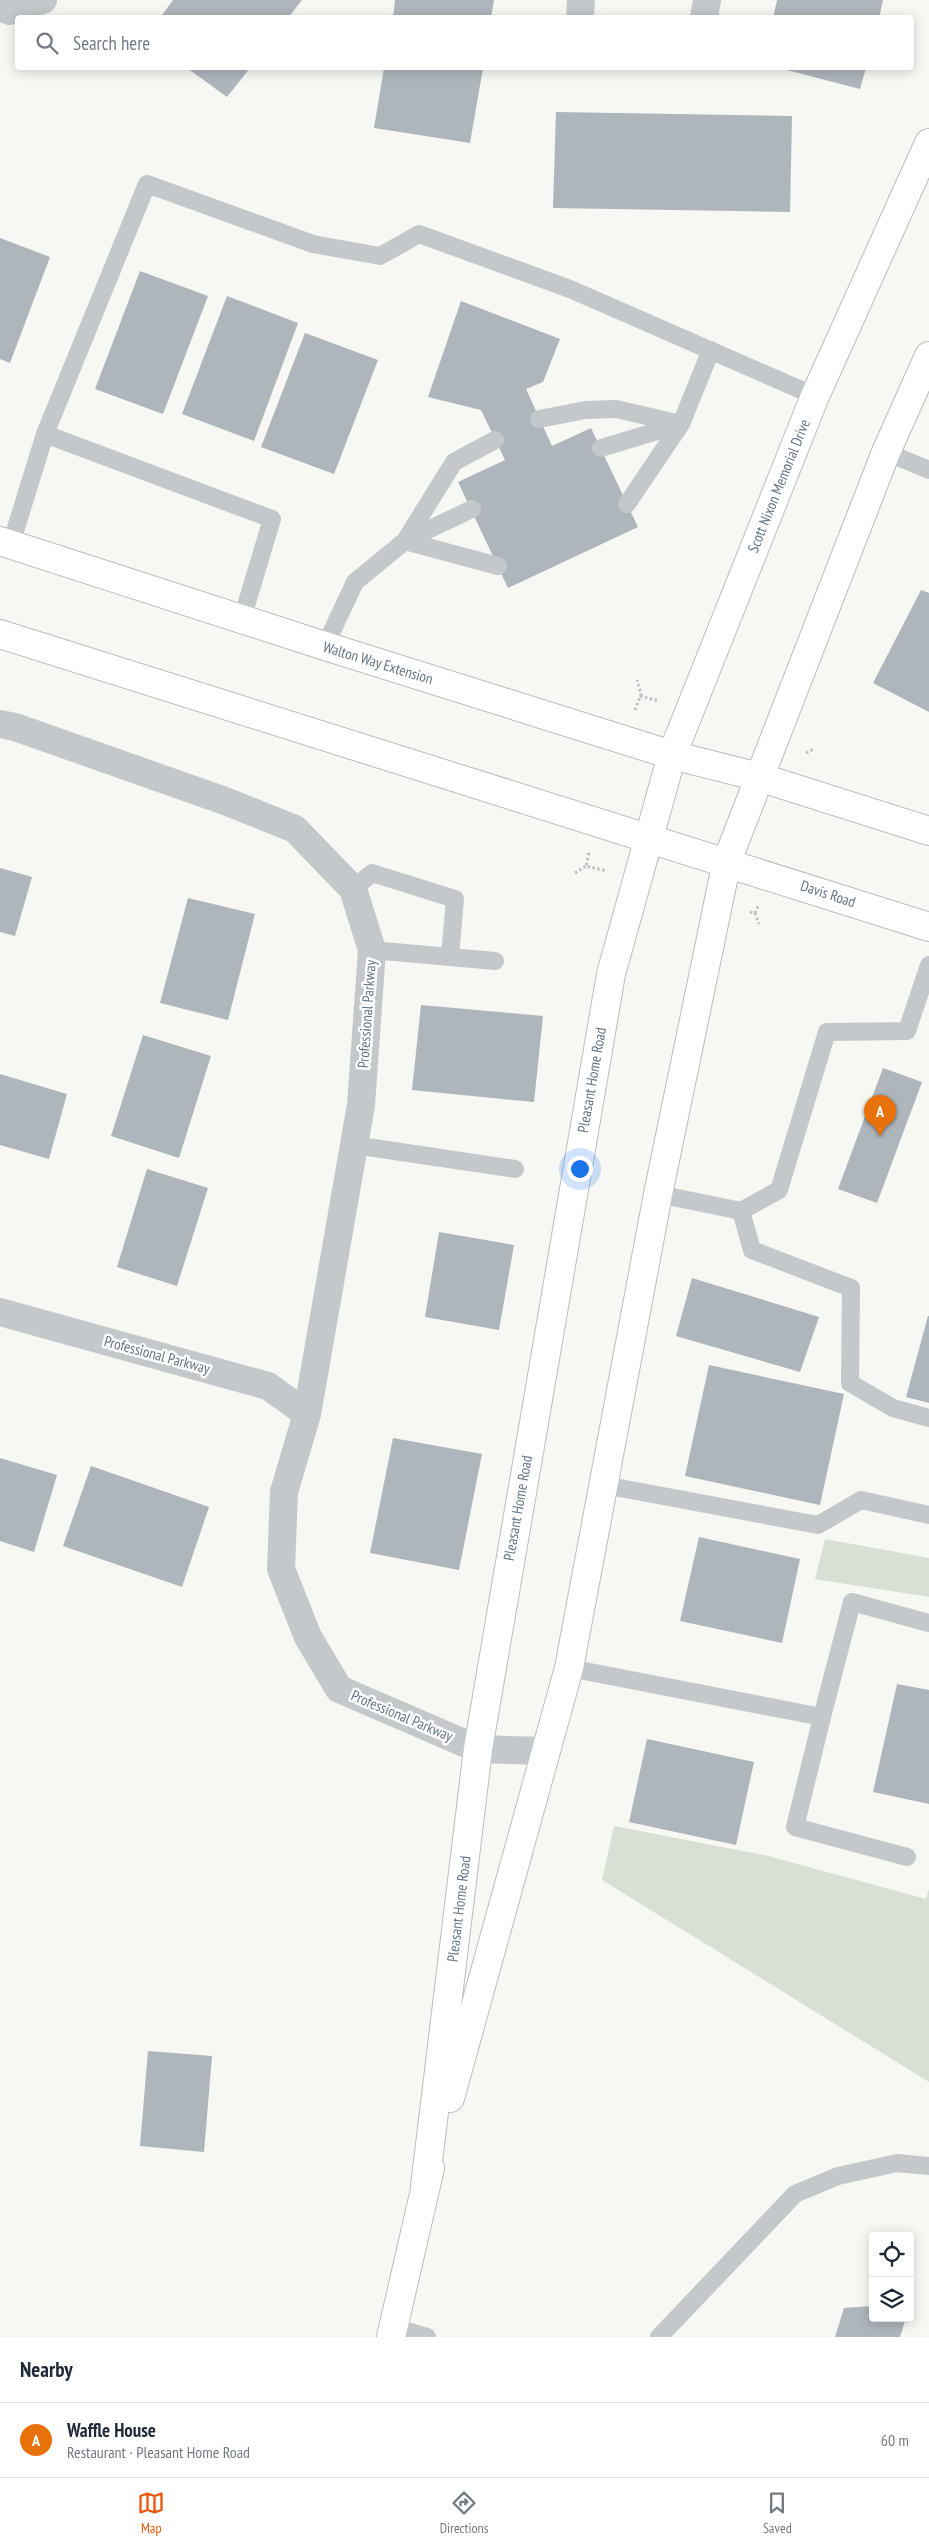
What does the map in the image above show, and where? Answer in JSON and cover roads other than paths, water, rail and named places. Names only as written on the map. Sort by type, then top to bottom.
[{"type":"main road","name":"Scott Nixon Memorial Drive","points":[[649,838],[672,755],[815,396],[929,143]]},
{"type":"main road","points":[[0,634],[727,862],[886,452],[929,356]]},
{"type":"main road","name":"Walton Way Extension","points":[[6,543],[672,755],[759,777]]},
{"type":"main road","points":[[759,777],[929,831]]},
{"type":"main road","name":"Pleasant Home Road","points":[[425,2186],[478,1749],[566,1222],[611,974],[649,838]]},
{"type":"main road","name":"Pleasant Home Road","points":[[392,2332],[425,2186],[569,1668],[658,1194],[727,862]]},
{"type":"main road","name":"Davis Road","points":[[727,862],[929,927]]},
{"type":"street","points":[[0,8],[10,11],[43,0]]},
{"type":"street","points":[[580,15],[581,0]]},
{"type":"street","points":[[704,15],[707,0]]},
{"type":"street","name":"Professional Parkway","points":[[0,724],[15,727],[225,801],[295,829],[353,889],[372,950],[361,1105],[307,1414],[284,1492],[281,1569],[308,1637],[339,1690],[478,1749],[546,1751]]},
{"type":"street","name":"Professional Parkway","points":[[0,1312],[268,1386],[307,1414]]},
{"type":"lane","points":[[6,543],[45,434],[146,184],[323,246],[380,256],[419,234],[570,289],[815,396]]},
{"type":"lane","points":[[627,504],[682,424],[711,350]]},
{"type":"lane","points":[[539,419],[586,410],[616,409],[682,424]]},
{"type":"lane","points":[[601,448],[682,424]]},
{"type":"lane","points":[[45,434],[272,519],[242,619]]},
{"type":"lane","points":[[405,541],[454,462],[495,440]]},
{"type":"lane","points":[[886,452],[929,470]]},
{"type":"lane","points":[[325,646],[355,582],[405,541],[472,509]]},
{"type":"lane","points":[[405,541],[498,566]]},
{"type":"lane","points":[[353,889],[372,873],[455,899],[450,956]]},
{"type":"lane","points":[[372,950],[495,961]]},
{"type":"lane","points":[[658,1194],[741,1211],[779,1190],[827,1032],[908,1031],[929,965]]},
{"type":"lane","points":[[354,1145],[515,1169]]},
{"type":"lane","points":[[741,1211],[752,1250],[850,1288],[850,1383],[893,1408],[929,1418]]},
{"type":"lane","points":[[604,1485],[818,1525],[861,1500],[929,1515]]},
{"type":"lane","points":[[907,1857],[795,1827],[852,1602],[929,1623]]},
{"type":"lane","points":[[569,1668],[822,1717]]},
{"type":"lane","points":[[668,2334],[795,2194],[838,2176],[898,2163],[929,2166]]},
{"type":"lane","points":[[392,2332],[427,2337]]},
{"type":"place","name":"Waffle House","points":[[880,1136]]}]
